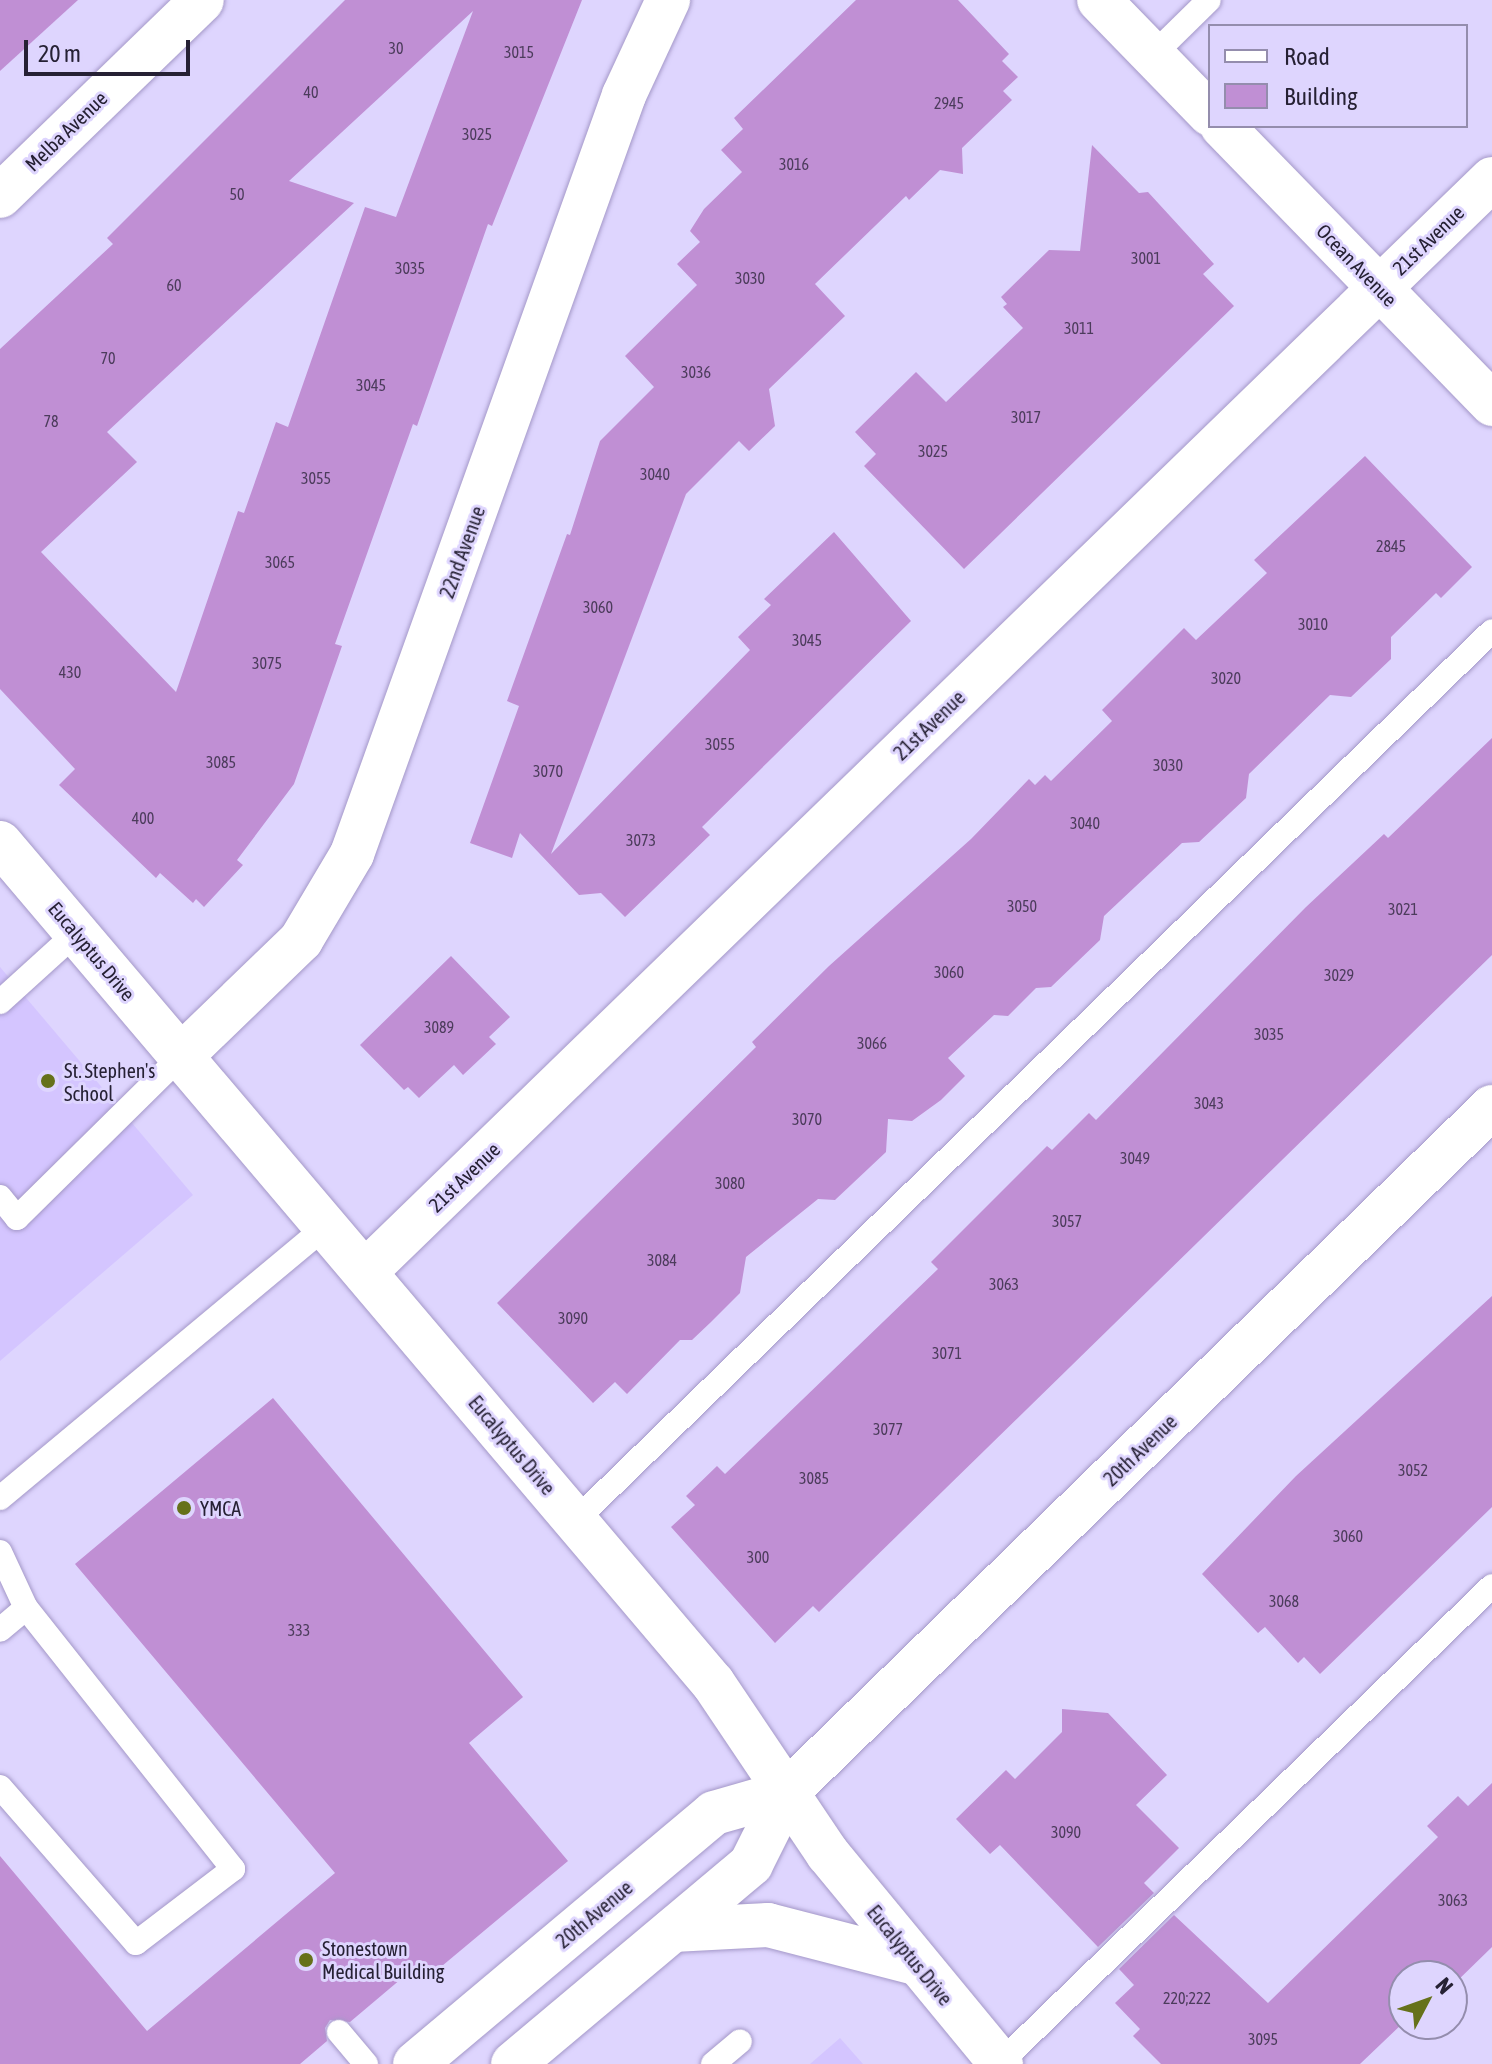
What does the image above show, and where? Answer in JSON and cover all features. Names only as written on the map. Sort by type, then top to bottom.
[{"type":"street","name":"Melba Avenue","points":[[0,196],[202,0]]},
{"type":"street","name":"22nd Avenue","points":[[181,1056],[301,940],[352,854],[624,95],[668,0]]},
{"type":"street","points":[[1099,0],[1208,112]]},
{"type":"street","name":"Ocean Avenue","points":[[1224,128],[1492,404]]},
{"type":"street","name":"21st Avenue","points":[[365,1272],[1492,179]]},
{"type":"street","name":"Eucalyptus Drive","points":[[0,843],[576,1520],[735,1712],[787,1792],[915,1963],[1001,2064]]},
{"type":"street","name":"20th Avenue","points":[[513,2064],[751,1864],[787,1792],[1492,1107]]},
{"type":"street","name":"20th Avenue","points":[[415,2064],[714,1813],[787,1792]]},
{"type":"street","points":[[673,1930],[768,1925],[915,1963]]},
{"type":"lane","points":[[1153,55],[1209,0]]},
{"type":"lane","points":[[576,1520],[1492,631]]},
{"type":"lane","points":[[0,1002],[76,933]]},
{"type":"lane","points":[[0,1197],[17,1218],[181,1056]]},
{"type":"lane","points":[[0,1498],[326,1226]]},
{"type":"lane","points":[[0,1552],[26,1608],[233,1869],[136,1943],[0,1787]]},
{"type":"lane","points":[[1001,2064],[1492,1586]]},
{"type":"lane","points":[[0,1630],[26,1608]]},
{"type":"lane","points":[[339,2032],[366,2064]]},
{"type":"lane","points":[[713,2064],[740,2041]]},
{"type":"shaded area","name":"St. Stephen's School","points":[[0,967],[193,1195],[0,1361]]},
{"type":"shaded area","points":[[840,2038],[863,2064],[810,2064]]},
{"type":"building","points":[[0,0],[78,0],[0,71]]},
{"type":"building","points":[[345,0],[582,0],[492,226],[488,224],[417,426],[413,424],[335,644],[342,646],[294,784],[237,860],[243,865],[204,907],[196,899],[193,903],[160,873],[156,878],[59,785],[75,769],[0,689],[0,349],[113,244],[107,238]],"holes":[[[473,11],[396,217],[365,207],[288,427],[276,422],[244,513],[238,511],[176,692],[41,552],[137,462],[107,432],[354,203],[289,181]]]},
{"type":"building","points":[[856,0],[958,0],[1009,54],[1002,61],[1018,77],[1003,91],[1012,100],[962,148],[963,174],[940,170],[909,200],[906,196],[815,284],[845,316],[769,389],[775,426],[749,451],[739,441],[686,494],[551,854],[750,650],[738,637],[771,605],[764,599],[834,532],[911,621],[702,827],[710,835],[625,917],[601,893],[579,895],[520,833],[512,858],[470,843],[519,706],[507,701],[567,534],[570,535],[600,441],[654,387],[625,356],[697,285],[677,264],[700,242],[690,231],[704,209],[742,172],[721,150],[743,129],[734,118]]},
{"type":"building","points":[[1092,145],[1139,193],[1148,192],[1214,264],[1203,274],[1234,306],[964,569],[864,466],[876,454],[855,432],[916,372],[946,402],[1023,328],[1003,307],[1007,304],[1001,297],[1049,250],[1080,251]]},
{"type":"building","points":[[1365,456],[1472,567],[1441,598],[1436,593],[1391,637],[1391,659],[1351,697],[1330,695],[1249,774],[1246,798],[1199,842],[1182,843],[1104,916],[1100,940],[1051,987],[1036,988],[1008,1016],[994,1015],[948,1058],[965,1076],[941,1100],[912,1121],[888,1119],[886,1152],[835,1200],[818,1199],[746,1257],[740,1293],[711,1322],[692,1340],[680,1340],[627,1394],[615,1382],[593,1403],[497,1303],[756,1047],[752,1042],[829,966],[971,839],[1029,779],[1035,785],[1045,775],[1051,781],[1112,721],[1102,710],[1184,628],[1196,640],[1267,573],[1254,560]]},
{"type":"building","points":[[1492,738],[1492,955],[819,1612],[813,1606],[775,1643],[671,1527],[695,1505],[686,1496],[717,1466],[725,1474],[938,1269],[931,1262],[1047,1146],[1052,1150],[1089,1113],[1096,1120],[1306,907],[1384,834],[1388,838]]},
{"type":"building","points":[[451,956],[510,1017],[489,1037],[496,1044],[463,1075],[454,1065],[419,1098],[408,1087],[404,1090],[360,1045]]},
{"type":"building","points":[[1492,1296],[1492,1507],[1320,1674],[1304,1657],[1298,1663],[1265,1627],[1258,1633],[1202,1574],[1296,1476]]},
{"type":"building","points":[[273,1398],[523,1697],[469,1743],[568,1861],[424,1981],[414,1968],[350,2022],[330,2020],[325,2028],[327,2041],[300,2064],[0,2064],[0,1856],[147,2031],[335,1873],[75,1564]]},
{"type":"building","points":[[1062,1709],[1108,1713],[1167,1775],[1136,1805],[1179,1848],[1144,1883],[1154,1893],[1098,1947],[1000,1845],[990,1854],[956,1819],[1006,1770],[1015,1779],[1062,1732]]},
{"type":"building","points":[[1492,1783],[1492,1947],[1468,1970],[1468,1960],[1388,1960],[1388,2037],[1360,2064],[1161,2064],[1133,2036],[1140,2029],[1115,2003],[1134,1985],[1119,1969],[1174,1915],[1268,2003],[1438,1837],[1427,1826],[1458,1796],[1468,1806]]},
{"type":"place","name":"St. Stephen's School","points":[[48,1081]]},
{"type":"place","name":"YMCA","points":[[184,1508]]},
{"type":"place","name":"Stonestown Medical Building","points":[[306,1960]]}]
